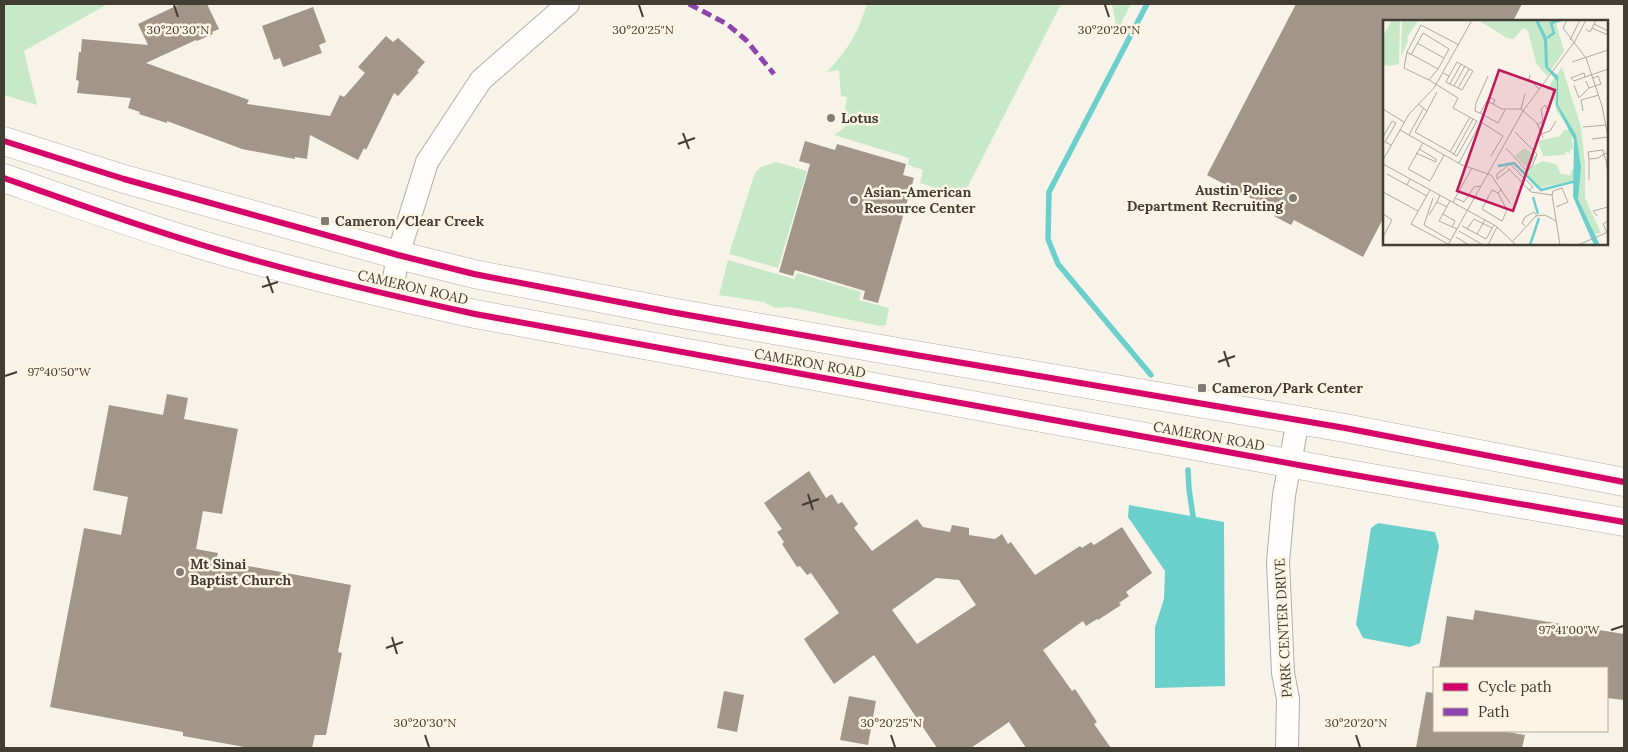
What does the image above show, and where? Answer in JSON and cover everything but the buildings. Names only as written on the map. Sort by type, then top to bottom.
[{"type":"main road","name":"CAMERON ROAD","points":[[4,141],[124,179],[398,255],[474,274],[671,312],[1298,420],[1624,482]]},
{"type":"main road","name":"CAMERON ROAD","points":[[4,178],[82,206],[202,245],[391,296],[475,314],[1624,522]]},
{"type":"street","points":[[391,296],[398,255],[427,162],[481,80],[568,4]]},
{"type":"street","name":"PARK CENTER DRIVE","points":[[1287,748],[1288,699],[1283,673],[1278,562],[1284,495],[1298,420]]},
{"type":"green space","points":[[4,4],[108,4],[24,51],[37,105],[4,95]]},
{"type":"green space","points":[[867,4],[1061,4],[960,202],[954,194],[920,183],[923,170],[908,165],[909,158],[834,135],[844,128],[847,123],[848,115],[845,108],[847,97],[841,96],[839,70],[827,72],[852,41]]},
{"type":"green space","points":[[1112,4],[1131,4],[1117,31]]},
{"type":"green space","points":[[776,162],[807,171],[778,268],[729,254],[755,173],[761,167]]},
{"type":"green space","points":[[728,260],[794,279],[797,273],[861,292],[859,300],[889,308],[886,325],[880,326],[790,307],[775,308],[764,302],[719,295]]},
{"type":"water","points":[[1129,505],[1224,522],[1225,686],[1155,688],[1155,627],[1164,599],[1165,571],[1128,517]]},
{"type":"water","points":[[1378,523],[1435,532],[1439,546],[1420,643],[1410,647],[1363,638],[1356,624],[1371,528]]},
{"type":"waterway","points":[[1147,4],[1049,192],[1048,239],[1058,264],[1151,375]]},
{"type":"waterway","points":[[1188,470],[1194,523]]},
{"type":"marked path","points":[[689,4],[727,24],[746,40],[774,74]]},
{"type":"cycle path","points":[[4,141],[124,179],[398,255],[474,274],[671,312],[1345,428],[1624,482]]},
{"type":"cycle path","points":[[4,178],[127,221],[236,255],[406,299],[475,314],[1337,472],[1624,522]]},
{"type":"place","name":"Lotus","points":[[831,118]]},
{"type":"place","name":"Austin Police Department Recruiting","points":[[1293,198]]},
{"type":"place","name":"Asian-American Resource Center","points":[[854,200]]},
{"type":"place","name":"Cameron/Clear Creek","points":[[325,221]]},
{"type":"place","name":"Cameron/Park Center","points":[[1202,388]]},
{"type":"place","name":"Mt Sinai Baptist Church","points":[[180,572]]}]
